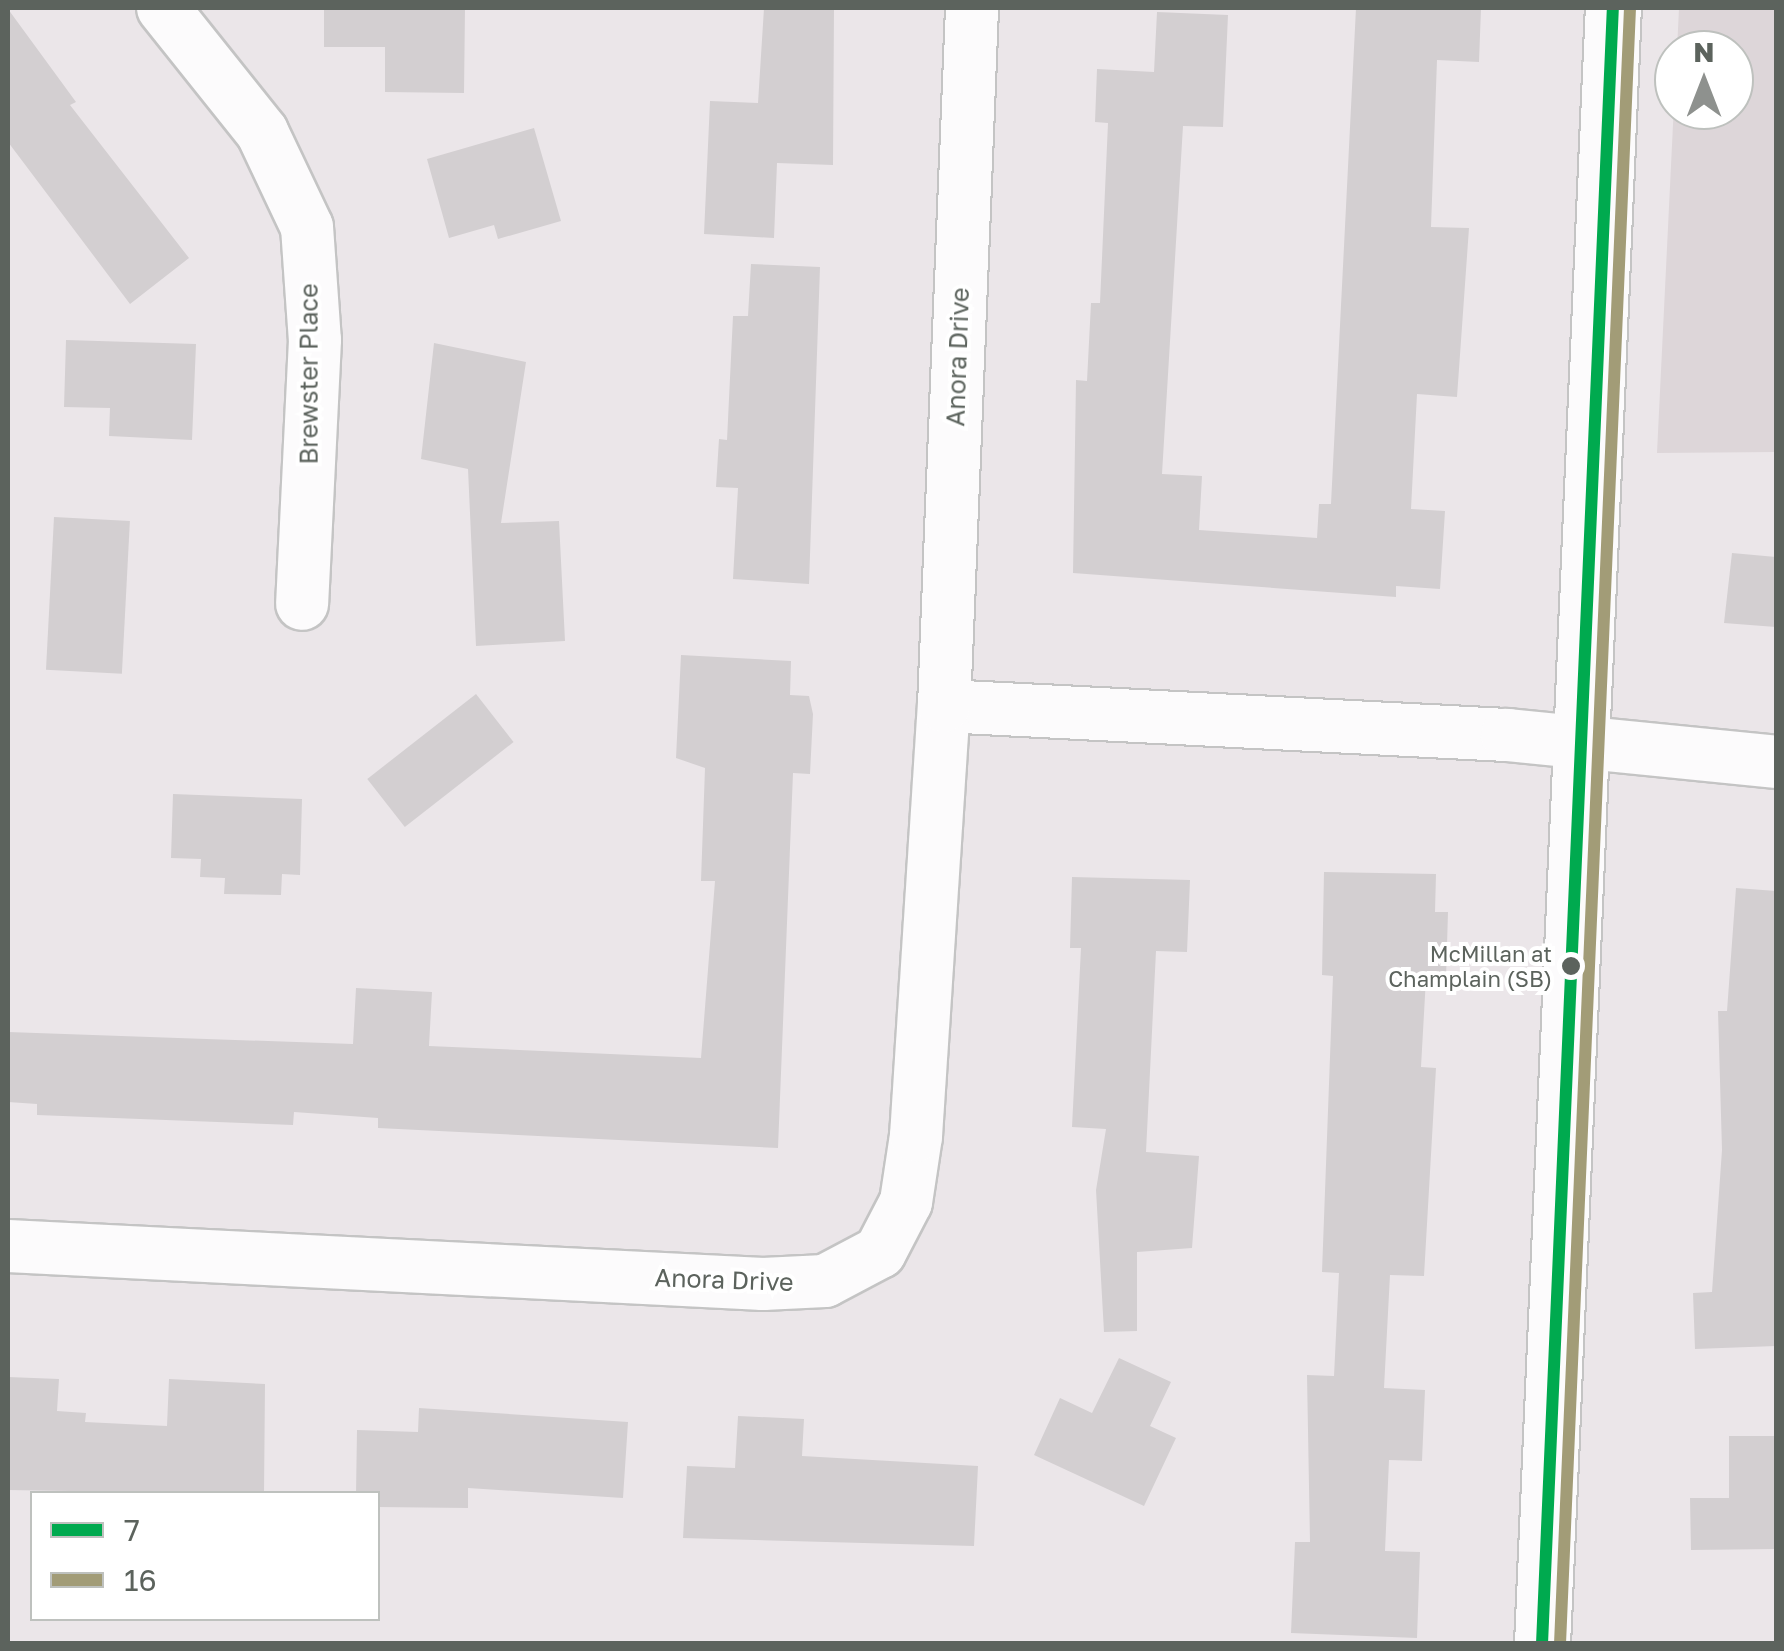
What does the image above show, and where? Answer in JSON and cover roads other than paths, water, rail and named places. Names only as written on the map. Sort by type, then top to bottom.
[{"type":"street","name":"Brewster Place","points":[[163,8],[262,132],[307,228],[315,340],[302,604]]},
{"type":"street","name":"Anora Drive","points":[[8,1246],[764,1284],[826,1281],[880,1252],[906,1202],[916,1136],[944,706],[972,8]]},
{"type":"street","points":[[1542,1644],[1569,1096],[1576,740],[1613,8]]},
{"type":"street","points":[[944,706],[1576,740],[1776,762]]},
{"type":"place","name":"McMillan at Champlain (SB)","points":[[1571,966]]}]
